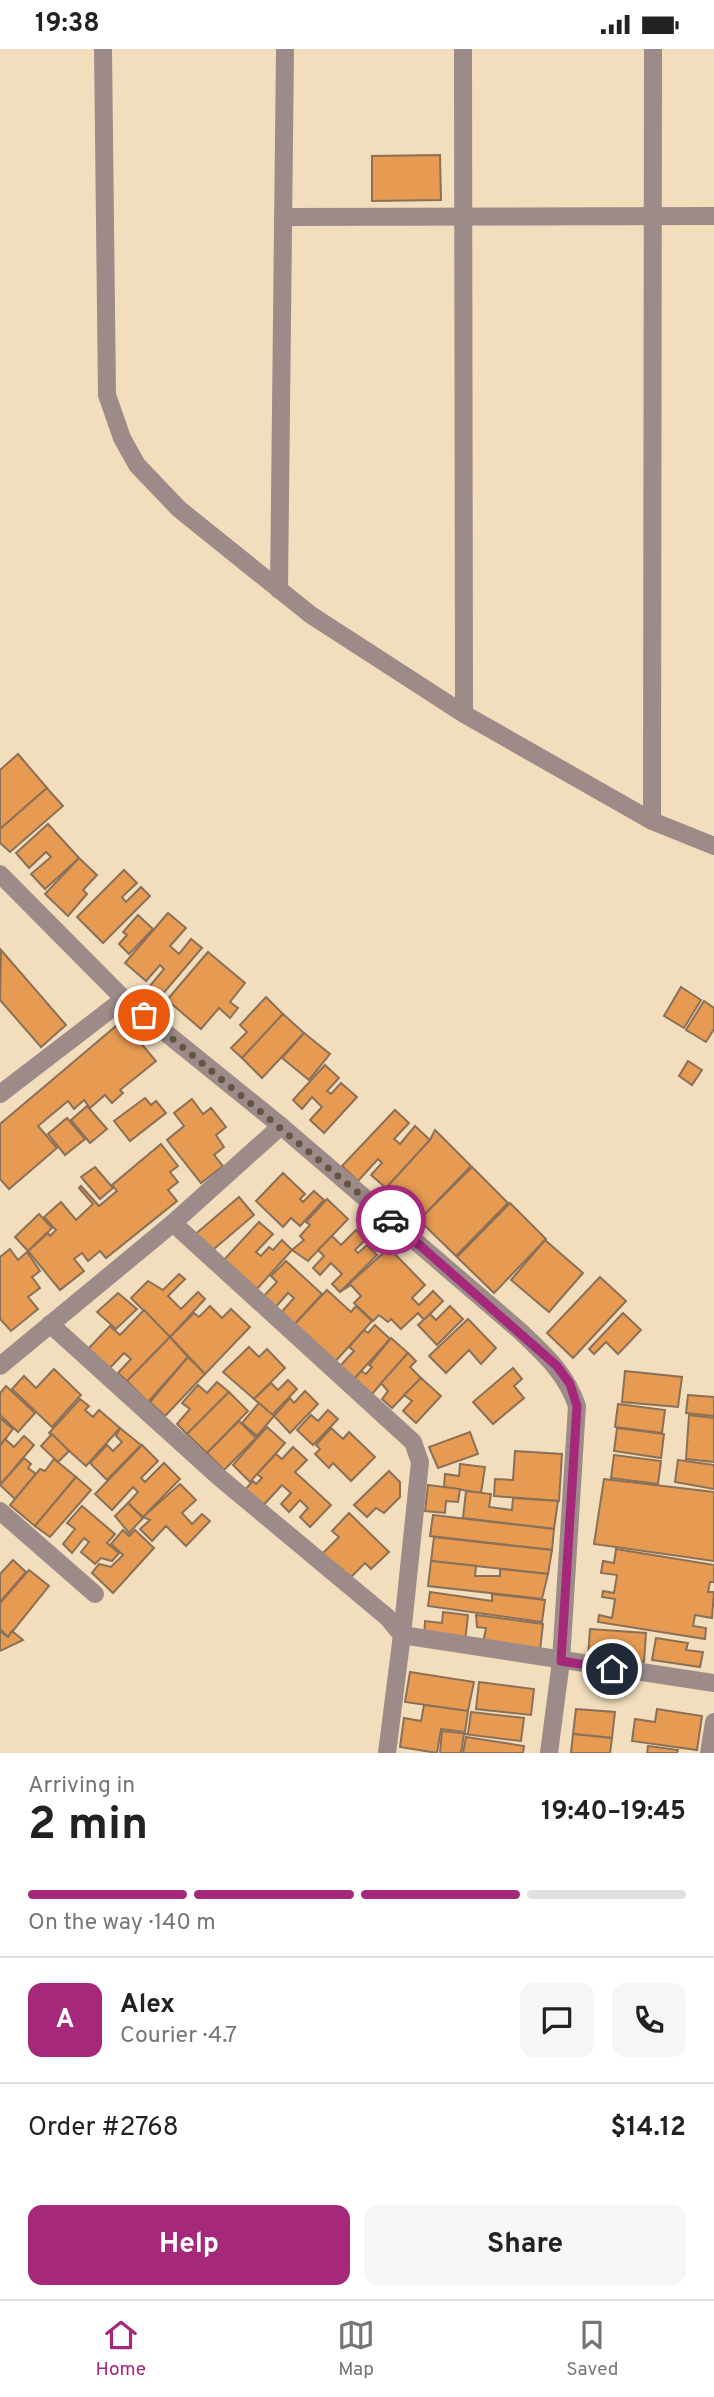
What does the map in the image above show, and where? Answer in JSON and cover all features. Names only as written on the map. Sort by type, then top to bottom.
[{"type":"street","points":[[103,49],[107,395],[122,438],[137,465],[178,509],[311,615],[464,714],[652,821],[714,846]]},
{"type":"street","points":[[279,590],[285,49]]},
{"type":"street","points":[[463,49],[466,219],[464,714]]},
{"type":"street","points":[[652,821],[653,49]]},
{"type":"street","points":[[283,217],[466,219],[714,216]]},
{"type":"street","points":[[0,874],[124,999],[281,1126],[520,1331],[557,1366],[570,1384],[577,1406],[561,1661],[549,1753]]},
{"type":"street","points":[[0,1094],[124,999]]},
{"type":"street","points":[[0,1366],[173,1223],[281,1126]]},
{"type":"street","points":[[173,1223],[413,1441],[419,1462],[387,1753]]},
{"type":"street","points":[[50,1324],[219,1477],[387,1617],[402,1635],[714,1683]]},
{"type":"street","points":[[0,1511],[94,1594]]},
{"type":"street","points":[[709,1753],[714,1722]]},
{"type":"building","points":[[440,155],[441,200],[372,201],[372,156]]},
{"type":"building","points":[[18,754],[47,788],[0,829],[0,770]]},
{"type":"building","points":[[47,788],[63,806],[10,852],[0,843],[0,829]]},
{"type":"building","points":[[48,824],[79,858],[45,889],[31,874],[51,857],[46,852],[29,868],[16,853]]},
{"type":"building","points":[[79,858],[97,875],[83,890],[87,894],[68,916],[45,894]]},
{"type":"building","points":[[124,870],[137,883],[122,897],[126,902],[141,887],[150,896],[103,943],[77,917]]},
{"type":"building","points":[[168,913],[186,928],[170,946],[179,954],[191,939],[202,948],[161,996],[150,986],[164,969],[160,965],[146,981],[125,963]]},
{"type":"building","points":[[138,915],[153,929],[129,954],[119,944],[127,935],[123,932]]},
{"type":"building","points":[[1,950],[66,1025],[41,1047],[0,1000]]},
{"type":"building","points":[[208,952],[245,983],[230,1002],[238,1008],[230,1018],[219,1008],[201,1029],[167,1000]]},
{"type":"building","points":[[681,987],[701,1000],[684,1028],[664,1016]]},
{"type":"building","points":[[266,997],[283,1014],[242,1058],[231,1048],[247,1032],[240,1025]]},
{"type":"building","points":[[704,1001],[714,1008],[714,1029],[706,1042],[686,1030]]},
{"type":"building","points":[[283,1014],[304,1033],[262,1078],[242,1058]]},
{"type":"building","points":[[122,1021],[156,1061],[120,1090],[123,1093],[112,1103],[105,1095],[90,1108],[84,1100],[74,1109],[68,1101],[38,1126],[57,1148],[9,1189],[0,1179],[0,1124]]},
{"type":"building","points":[[304,1033],[330,1054],[309,1080],[282,1058]]},
{"type":"building","points":[[688,1061],[702,1070],[692,1085],[679,1076]]},
{"type":"building","points":[[325,1065],[339,1078],[327,1091],[331,1094],[341,1083],[357,1097],[324,1133],[310,1120],[322,1107],[312,1097],[302,1109],[293,1100]]},
{"type":"building","points":[[145,1098],[151,1105],[156,1101],[166,1113],[130,1141],[114,1121]]},
{"type":"building","points":[[192,1099],[203,1114],[211,1108],[226,1127],[216,1135],[224,1147],[214,1155],[223,1166],[201,1183],[167,1140],[184,1126],[174,1113]]},
{"type":"building","points":[[87,1106],[107,1129],[90,1143],[71,1120]]},
{"type":"building","points":[[395,1110],[409,1123],[394,1139],[400,1144],[415,1126],[430,1140],[386,1188],[371,1175],[382,1163],[378,1159],[358,1181],[342,1166]]},
{"type":"building","points":[[67,1118],[85,1139],[65,1155],[48,1134]]},
{"type":"building","points":[[435,1130],[471,1166],[419,1220],[386,1188],[430,1140]]},
{"type":"building","points":[[161,1144],[178,1166],[170,1172],[178,1182],[168,1190],[177,1201],[106,1258],[100,1251],[88,1261],[82,1253],[74,1259],[84,1271],[60,1290],[28,1251],[48,1233],[50,1236],[56,1230],[44,1217],[61,1202],[76,1220],[93,1204],[79,1188],[81,1186],[99,1206],[117,1191],[112,1185]]},
{"type":"building","points":[[95,1167],[113,1188],[100,1199],[81,1177]]},
{"type":"building","points":[[472,1167],[508,1203],[456,1256],[419,1220]]},
{"type":"building","points":[[283,1173],[305,1194],[300,1199],[303,1202],[314,1191],[324,1200],[300,1226],[291,1218],[283,1227],[256,1201]]},
{"type":"building","points":[[239,1197],[254,1215],[208,1254],[193,1236]]},
{"type":"building","points":[[327,1199],[348,1219],[308,1261],[292,1250],[304,1240],[300,1236],[310,1225],[306,1222]]},
{"type":"building","points":[[510,1203],[546,1239],[494,1293],[457,1257]]},
{"type":"building","points":[[39,1214],[52,1228],[28,1251],[15,1237]]},
{"type":"building","points":[[259,1222],[273,1234],[256,1252],[261,1256],[269,1247],[273,1250],[282,1240],[292,1250],[255,1291],[222,1262]]},
{"type":"building","points":[[356,1230],[365,1240],[355,1250],[358,1253],[367,1245],[377,1255],[340,1292],[332,1284],[342,1274],[331,1263],[320,1275],[313,1268],[324,1256],[318,1250],[332,1236],[341,1245]]},
{"type":"building","points":[[545,1240],[583,1273],[549,1312],[511,1280]]},
{"type":"building","points":[[389,1248],[425,1285],[412,1298],[419,1305],[433,1291],[443,1301],[424,1320],[418,1313],[401,1329],[391,1319],[388,1322],[379,1315],[373,1321],[354,1303],[361,1296],[351,1285],[340,1292]]},
{"type":"building","points":[[10,1249],[18,1260],[27,1252],[40,1271],[32,1277],[40,1288],[28,1297],[38,1309],[11,1331],[0,1319],[0,1257]]},
{"type":"building","points":[[286,1261],[322,1294],[292,1327],[278,1316],[294,1298],[288,1293],[273,1310],[261,1299],[277,1282],[271,1276]]},
{"type":"building","points":[[179,1274],[185,1279],[168,1296],[181,1309],[198,1292],[205,1299],[170,1337],[131,1298],[148,1281],[163,1290]]},
{"type":"building","points":[[600,1277],[626,1301],[573,1358],[547,1333]]},
{"type":"building","points":[[327,1290],[351,1312],[356,1306],[372,1321],[332,1365],[292,1327]]},
{"type":"building","points":[[118,1293],[137,1309],[116,1329],[97,1312]]},
{"type":"building","points":[[210,1306],[222,1318],[231,1309],[250,1327],[205,1374],[170,1337],[194,1313],[199,1317]]},
{"type":"building","points":[[450,1306],[463,1319],[437,1345],[418,1325],[430,1314],[436,1320]]},
{"type":"building","points":[[144,1310],[170,1337],[127,1381],[118,1373],[131,1359],[124,1353],[107,1371],[86,1351],[110,1326],[120,1335]]},
{"type":"building","points":[[623,1313],[641,1330],[618,1354],[606,1342],[594,1354],[589,1349]]},
{"type":"building","points":[[468,1319],[496,1348],[481,1364],[469,1350],[446,1373],[429,1356]]},
{"type":"building","points":[[375,1325],[390,1339],[354,1379],[340,1366],[354,1351],[349,1347],[364,1330],[368,1333]]},
{"type":"building","points":[[170,1337],[188,1357],[148,1402],[127,1381]]},
{"type":"building","points":[[391,1338],[408,1353],[372,1394],[354,1379],[361,1371],[366,1374],[372,1367],[369,1365]]},
{"type":"building","points":[[249,1347],[259,1357],[267,1349],[285,1368],[254,1399],[223,1372]]},
{"type":"building","points":[[408,1353],[416,1361],[410,1367],[421,1378],[392,1408],[382,1399],[388,1391],[381,1383]]},
{"type":"building","points":[[188,1357],[205,1374],[165,1416],[150,1402]]},
{"type":"building","points":[[513,1368],[522,1379],[514,1386],[524,1398],[493,1424],[473,1402]]},
{"type":"building","points":[[54,1369],[81,1395],[52,1427],[12,1389],[24,1376],[36,1388]]},
{"type":"building","points":[[625,1371],[682,1377],[678,1407],[622,1402]]},
{"type":"building","points":[[421,1378],[441,1396],[416,1423],[403,1411],[412,1401],[404,1395]]},
{"type":"building","points":[[288,1380],[297,1389],[272,1415],[254,1399],[271,1383],[278,1390]]},
{"type":"building","points":[[217,1382],[229,1392],[187,1434],[177,1424],[190,1409],[182,1403],[198,1385],[207,1393]]},
{"type":"building","points":[[6,1386],[35,1413],[18,1432],[0,1415],[0,1393]]},
{"type":"building","points":[[305,1391],[318,1404],[290,1433],[274,1416],[290,1398],[294,1403]]},
{"type":"building","points":[[229,1392],[248,1411],[207,1453],[187,1434]]},
{"type":"building","points":[[688,1395],[714,1397],[714,1416],[686,1413]]},
{"type":"building","points":[[80,1399],[89,1406],[85,1410],[93,1417],[99,1410],[120,1428],[86,1466],[49,1433]]},
{"type":"building","points":[[259,1403],[274,1416],[257,1436],[242,1423]]},
{"type":"building","points":[[618,1404],[665,1410],[662,1433],[615,1427]]},
{"type":"building","points":[[328,1410],[338,1419],[313,1445],[297,1430],[311,1415],[318,1421]]},
{"type":"building","points":[[689,1415],[714,1418],[714,1462],[686,1459]]},
{"type":"building","points":[[0,1418],[13,1429],[0,1446]]},
{"type":"building","points":[[239,1421],[256,1438],[224,1470],[207,1453]]},
{"type":"building","points":[[267,1427],[285,1443],[250,1482],[233,1465]]},
{"type":"building","points":[[120,1428],[141,1445],[107,1480],[90,1463],[107,1445],[113,1451],[122,1442],[116,1436]]},
{"type":"building","points":[[331,1428],[343,1439],[349,1432],[375,1457],[351,1481],[333,1463],[329,1468],[315,1454],[320,1449],[316,1445]]},
{"type":"building","points":[[617,1428],[664,1434],[661,1458],[614,1451]]},
{"type":"building","points":[[470,1432],[478,1454],[438,1468],[429,1447]]},
{"type":"building","points":[[52,1434],[69,1451],[58,1462],[41,1446]]},
{"type":"building","points":[[24,1436],[34,1445],[0,1485],[0,1446],[5,1439],[14,1447]]},
{"type":"building","points":[[142,1445],[158,1461],[141,1478],[145,1482],[164,1463],[180,1479],[143,1517],[128,1503],[138,1492],[133,1487],[112,1510],[95,1494]]},
{"type":"building","points":[[293,1447],[307,1460],[295,1472],[331,1505],[310,1527],[300,1517],[308,1508],[300,1500],[289,1512],[281,1504],[291,1493],[282,1485],[260,1509],[242,1493],[253,1481],[256,1484],[262,1478],[257,1474],[276,1454],[282,1459]]},
{"type":"building","points":[[515,1451],[562,1454],[559,1501],[494,1496],[495,1479],[513,1480]]},
{"type":"building","points":[[614,1455],[661,1461],[658,1484],[611,1478]]},
{"type":"building","points":[[24,1458],[31,1464],[28,1468],[36,1474],[15,1499],[0,1485]]},
{"type":"building","points":[[54,1459],[76,1477],[35,1526],[10,1505],[40,1469],[45,1471]]},
{"type":"building","points":[[678,1460],[714,1465],[714,1489],[675,1482]]},
{"type":"building","points":[[460,1464],[485,1467],[481,1493],[444,1487],[445,1474],[459,1476]]},
{"type":"building","points":[[389,1471],[400,1482],[400,1497],[384,1513],[376,1508],[367,1517],[354,1505]]},
{"type":"building","points":[[76,1477],[91,1490],[50,1537],[35,1526]]},
{"type":"building","points":[[604,1479],[714,1492],[714,1561],[594,1544]]},
{"type":"building","points":[[180,1484],[196,1500],[182,1513],[192,1524],[202,1514],[210,1521],[186,1546],[166,1526],[152,1541],[140,1529],[150,1520],[143,1517]]},
{"type":"building","points":[[428,1485],[460,1489],[458,1502],[446,1501],[445,1513],[425,1511]]},
{"type":"building","points":[[466,1491],[491,1494],[489,1507],[512,1510],[513,1498],[558,1501],[554,1529],[463,1518]]},
{"type":"building","points":[[128,1503],[143,1518],[129,1533],[115,1516]]},
{"type":"building","points":[[82,1506],[115,1534],[107,1543],[119,1553],[112,1561],[101,1558],[95,1564],[81,1552],[89,1542],[84,1538],[72,1553],[63,1544],[75,1529],[67,1523]]},
{"type":"building","points":[[349,1513],[389,1552],[371,1569],[365,1563],[348,1580],[322,1554],[339,1537],[332,1531]]},
{"type":"building","points":[[433,1515],[554,1529],[552,1550],[430,1536]]},
{"type":"building","points":[[123,1530],[129,1536],[135,1530],[154,1548],[113,1593],[92,1573],[99,1564],[111,1567],[123,1555],[111,1544]]},
{"type":"building","points":[[434,1537],[552,1550],[548,1574],[431,1561]]},
{"type":"building","points":[[616,1549],[714,1565],[714,1582],[710,1582],[708,1592],[714,1592],[712,1618],[695,1615],[693,1626],[706,1628],[705,1639],[598,1622],[599,1615],[612,1618],[615,1599],[602,1597],[603,1591],[614,1593],[617,1575],[601,1573],[603,1561],[614,1563]]},
{"type":"building","points":[[13,1560],[26,1572],[0,1602],[0,1574]]},
{"type":"building","points":[[431,1561],[476,1566],[475,1576],[500,1576],[500,1569],[548,1574],[542,1599],[428,1586]]},
{"type":"building","points":[[29,1570],[49,1586],[8,1637],[0,1629],[0,1603]]},
{"type":"building","points":[[430,1592],[492,1601],[492,1594],[545,1600],[542,1622],[428,1606]]},
{"type":"building","points":[[443,1612],[468,1615],[465,1642],[424,1638],[425,1621],[442,1623]]},
{"type":"building","points":[[476,1615],[543,1624],[540,1650],[483,1643],[486,1628],[477,1627]]},
{"type":"building","points":[[590,1629],[646,1633],[644,1662],[588,1657]]},
{"type":"building","points":[[0,1631],[8,1637],[12,1631],[23,1640],[0,1651]]},
{"type":"building","points":[[656,1638],[688,1643],[686,1650],[703,1652],[700,1667],[652,1660]]},
{"type":"building","points":[[410,1672],[474,1682],[468,1711],[405,1702]]},
{"type":"building","points":[[479,1682],[534,1689],[531,1715],[476,1709]]},
{"type":"building","points":[[424,1705],[468,1711],[465,1732],[441,1729],[437,1753],[400,1747],[404,1718],[421,1721]]},
{"type":"building","points":[[576,1709],[615,1712],[612,1738],[573,1734]]},
{"type":"building","points":[[657,1709],[702,1716],[697,1750],[632,1741],[635,1719],[655,1722]]},
{"type":"building","points":[[471,1712],[524,1718],[521,1741],[464,1734],[461,1753],[440,1753],[442,1731],[468,1734]]},
{"type":"building","points":[[573,1734],[612,1738],[610,1753],[571,1753]]},
{"type":"building","points":[[466,1737],[524,1746],[523,1753],[463,1753]]},
{"type":"building","points":[[648,1746],[678,1750],[677,1753],[647,1753]]},
{"type":"way so far","points":[[144,1015],[391,1220]]},
{"type":"route","points":[[391,1220],[520,1331],[557,1366],[570,1384],[577,1406],[561,1661],[612,1669]]}]
